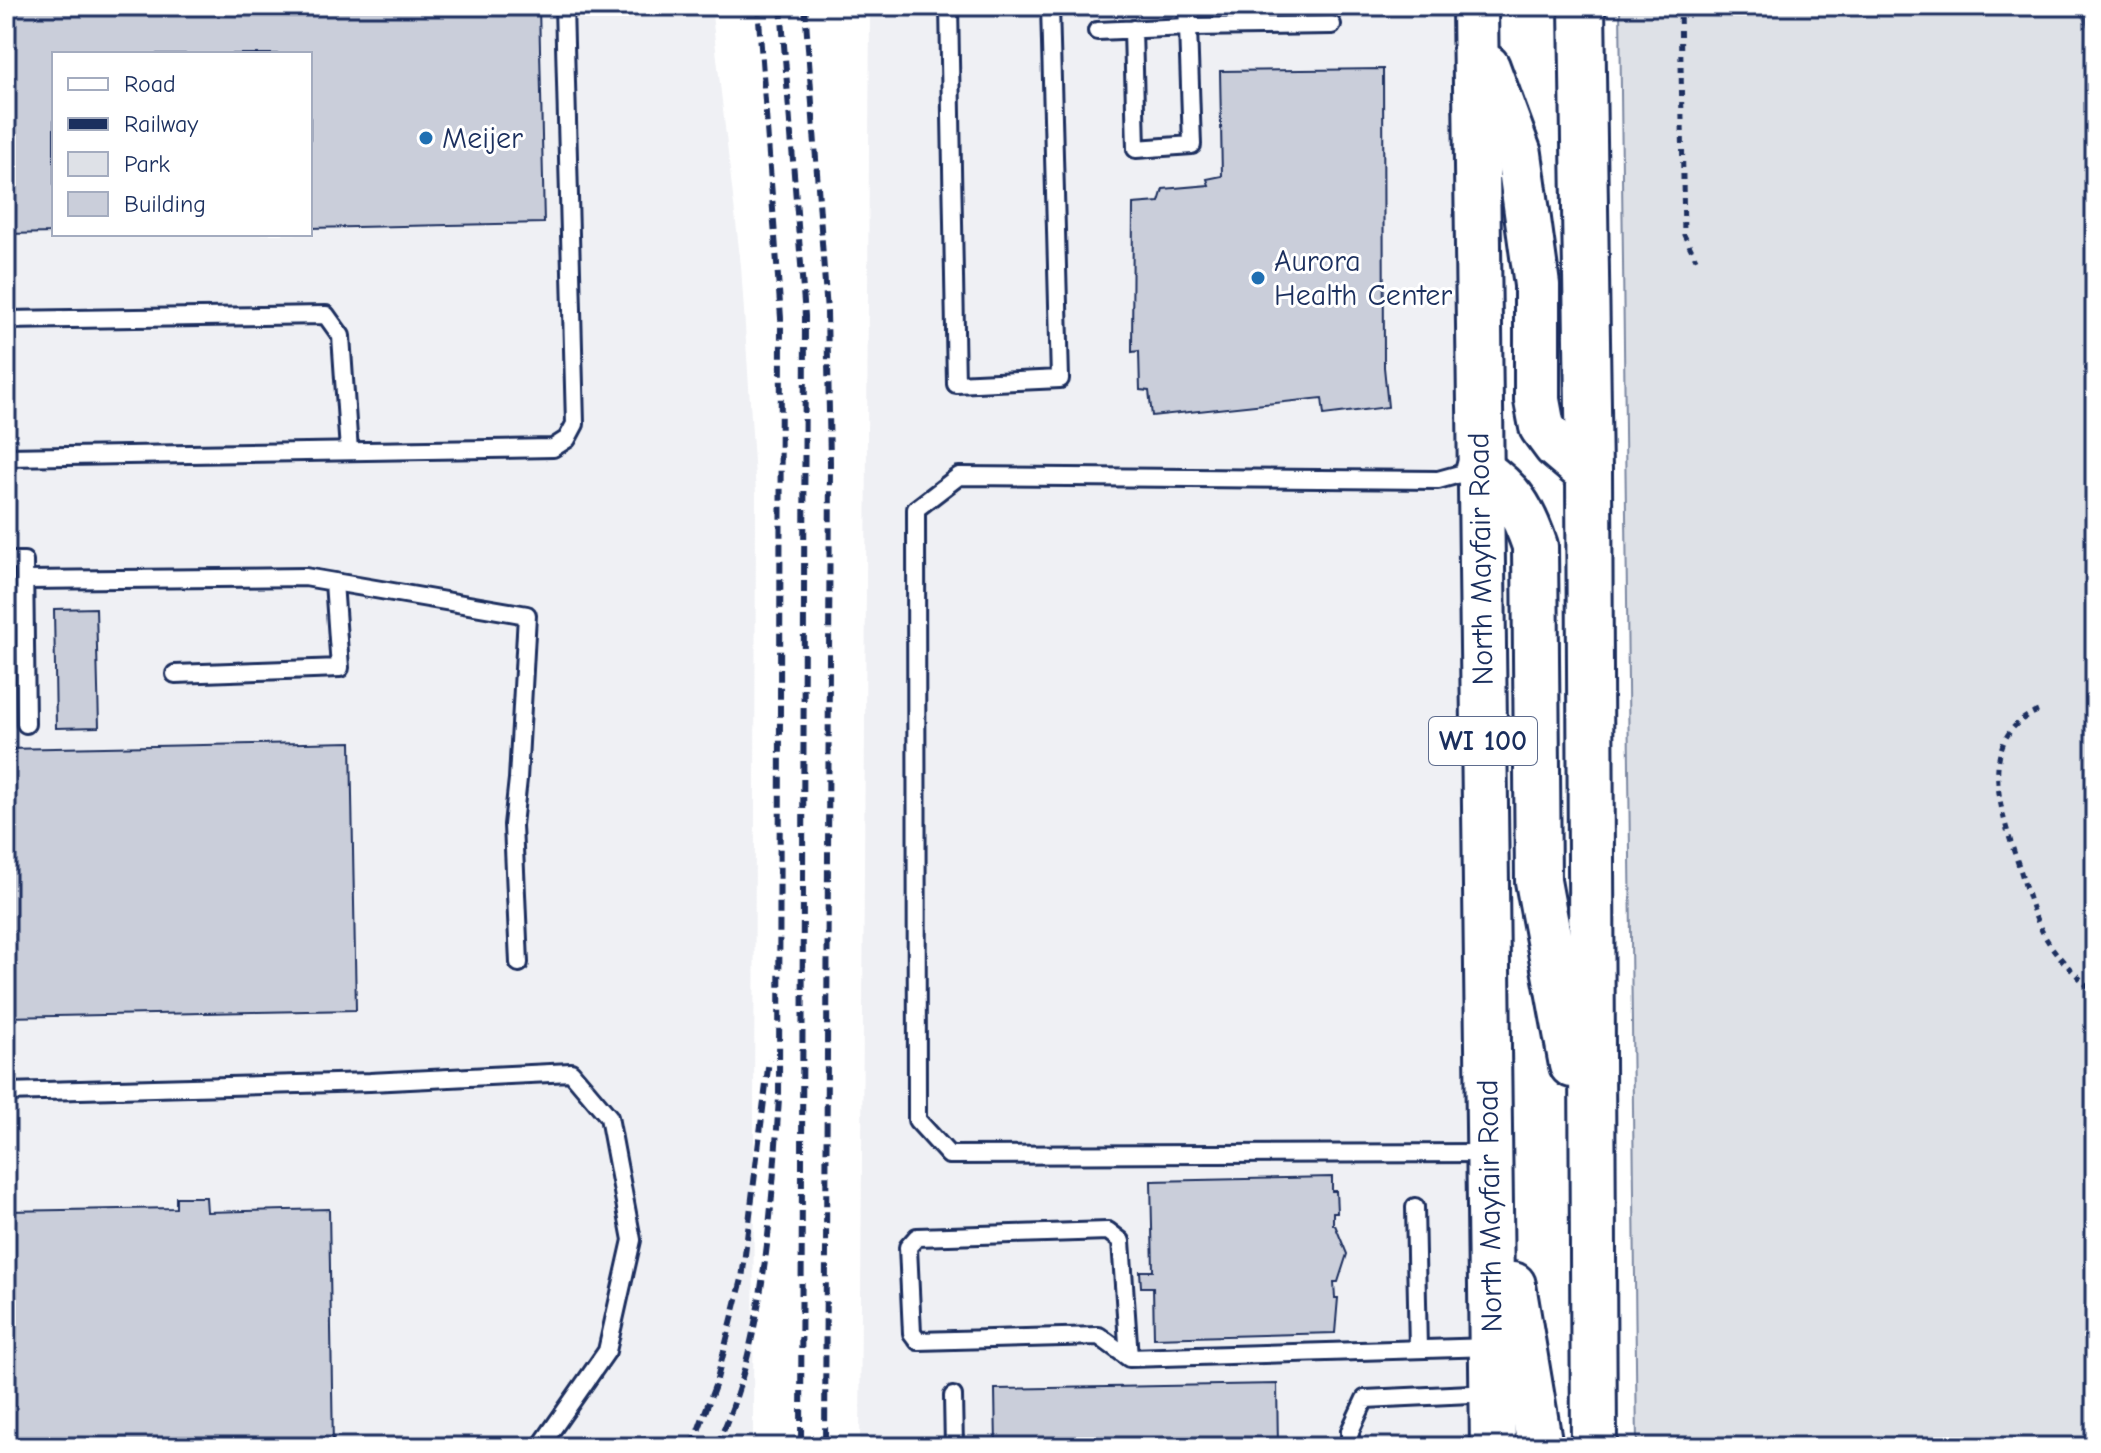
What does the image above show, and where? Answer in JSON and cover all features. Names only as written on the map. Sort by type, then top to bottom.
[{"type":"main road","points":[[1582,6],[1589,474],[1594,1447]]},
{"type":"main road","points":[[1475,20],[1519,154],[1537,285],[1537,400],[1542,427],[1556,446],[1589,474]]},
{"type":"main road","name":"North Mayfair Road","points":[[1475,20],[1493,1447]]},
{"type":"main road","points":[[1479,469],[1503,486],[1523,512],[1535,546],[1538,881],[1593,1181]]},
{"type":"main road","points":[[1489,1153],[1540,1447]]},
{"type":"lane","points":[[6,457],[553,448],[567,439],[575,424],[564,6]]},
{"type":"lane","points":[[949,6],[956,384],[1060,379],[1050,6]]},
{"type":"lane","points":[[1133,29],[1136,149],[1192,145],[1187,6]]},
{"type":"lane","points":[[1097,31],[1332,25]]},
{"type":"lane","points":[[6,320],[326,315],[341,336],[349,451]]},
{"type":"lane","points":[[1479,469],[1438,480],[959,476],[916,509],[917,1120],[949,1155],[1489,1153]]},
{"type":"lane","points":[[6,561],[24,561],[26,724]]},
{"type":"lane","points":[[25,580],[305,577],[527,615],[513,825],[519,963]]},
{"type":"lane","points":[[175,674],[340,668],[334,582]]},
{"type":"lane","points":[[6,1092],[370,1082],[571,1072],[609,1117],[632,1240],[607,1351],[540,1447]]},
{"type":"lane","points":[[1415,1207],[1418,1349]]},
{"type":"lane","points":[[1129,1358],[1121,1241],[1108,1231],[917,1237],[908,1247],[912,1333],[918,1341],[1099,1336],[1129,1358],[1492,1347]]},
{"type":"lane","points":[[1350,1447],[1350,1431],[1365,1399],[1493,1393]]},
{"type":"lane","points":[[953,1396],[954,1447]]},
{"type":"path","points":[[1680,6],[1684,235],[1696,259]]},
{"type":"path","points":[[2038,711],[2014,726],[2000,751],[2002,818],[2040,928],[2068,968],[2095,993]]},
{"type":"shaded area","points":[[6,6],[711,6],[741,266],[756,493],[753,1447],[6,1447]]},
{"type":"shaded area","points":[[870,6],[1454,6],[1469,1447],[860,1447]]},
{"type":"green space","points":[[1620,6],[2095,6],[2095,1447],[1637,1447]]},
{"type":"building","name":"Meijer","points":[[6,6],[539,6],[544,223],[312,228],[312,52],[52,52],[52,233],[6,234]]},
{"type":"building","name":"Aurora Health Center","points":[[1383,69],[1384,367],[1388,407],[1324,415],[1322,398],[1152,416],[1149,391],[1140,390],[1139,351],[1132,352],[1133,204],[1159,202],[1163,189],[1209,185],[1207,179],[1222,176],[1220,71]]},
{"type":"building","points":[[96,608],[99,727],[56,728],[54,609]]},
{"type":"building","points":[[351,742],[356,1010],[6,1017],[6,749]]},
{"type":"building","points":[[1332,1177],[1337,1212],[1333,1212],[1333,1225],[1347,1254],[1338,1282],[1334,1282],[1335,1298],[1338,1298],[1335,1333],[1154,1338],[1153,1287],[1141,1287],[1140,1271],[1153,1271],[1151,1181]]},
{"type":"building","points":[[176,1197],[206,1197],[207,1212],[329,1209],[333,1447],[6,1447],[6,1211],[176,1208]]},
{"type":"building","points":[[1277,1384],[1278,1447],[996,1447],[995,1389]]},
{"type":"waterway","points":[[2081,6],[2095,29]]},
{"type":"railway","points":[[716,1447],[732,1408],[755,1322],[769,1230],[779,1098],[781,318],[758,6]]},
{"type":"railway","points":[[781,6],[805,316],[801,1447]]},
{"type":"railway","points":[[805,6],[827,312],[830,462],[825,1447]]},
{"type":"railway","points":[[692,1447],[716,1383],[742,1279],[769,1060]]},
{"type":"place","name":"Meijer","points":[[426,138]]},
{"type":"place","name":"Aurora Health Center","points":[[1258,278]]}]
